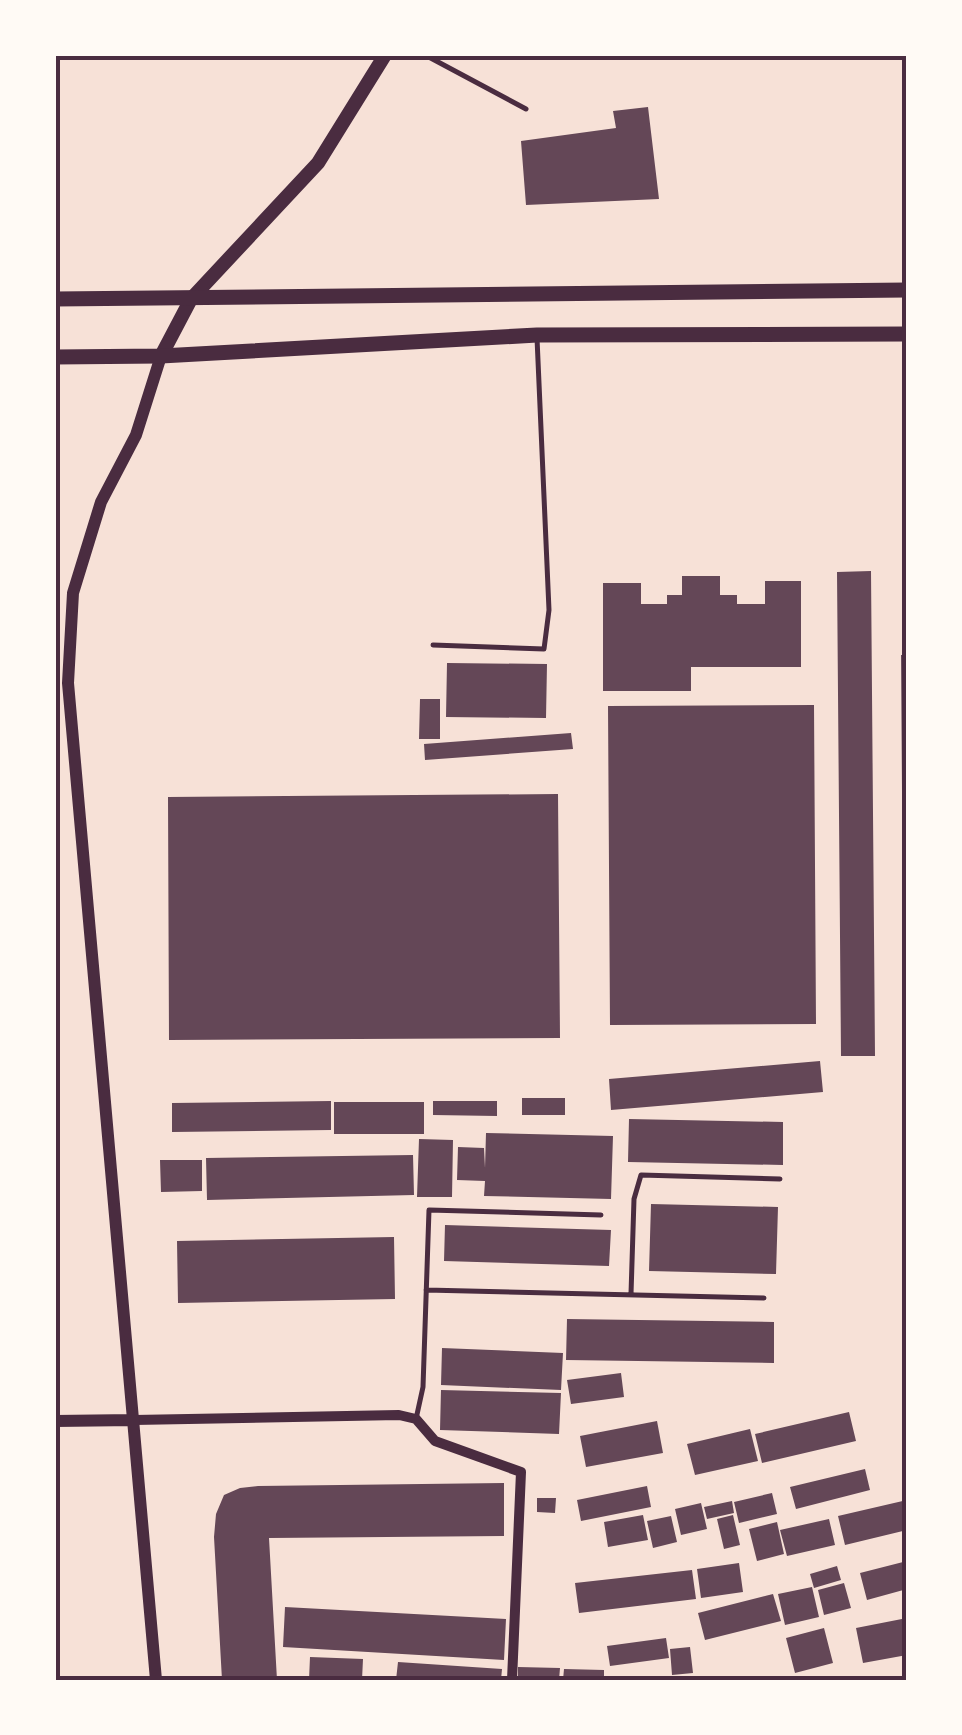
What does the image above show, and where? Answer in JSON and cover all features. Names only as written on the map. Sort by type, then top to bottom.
[{"type":"main road","points":[[161,356],[191,299],[318,163],[386,55]]},
{"type":"main road","points":[[55,299],[907,290]]},
{"type":"main road","points":[[55,357],[161,356],[537,335],[907,334]]},
{"type":"street","points":[[156,1680],[68,684],[73,593],[100,502],[136,435],[161,356]]},
{"type":"street","points":[[55,1421],[399,1415],[416,1419],[435,1441],[521,1472],[512,1680]]},
{"type":"lane","points":[[425,55],[526,109]]},
{"type":"lane","points":[[434,645],[544,649],[549,610],[537,335]]},
{"type":"lane","points":[[631,1294],[634,1199],[641,1175],[780,1179]]},
{"type":"lane","points":[[416,1419],[423,1388],[428,1210],[601,1215]]},
{"type":"lane","points":[[426,1290],[764,1298]]},
{"type":"building","points":[[648,107],[659,199],[526,205],[521,141],[616,128],[613,111]]},
{"type":"building","points":[[871,571],[875,1056],[841,1056],[837,572]]},
{"type":"building","points":[[682,576],[720,576],[720,595],[737,595],[737,604],[765,604],[765,581],[801,581],[801,667],[691,667],[691,691],[603,691],[603,583],[641,583],[641,604],[667,604],[667,595],[682,595]]},
{"type":"building","points":[[901,655],[907,655],[907,1062],[904,1062]]},
{"type":"building","points":[[447,663],[547,664],[546,718],[446,717]]},
{"type":"building","points":[[420,699],[440,699],[440,739],[419,739]]},
{"type":"building","points":[[814,705],[816,1024],[610,1025],[608,706]]},
{"type":"building","points":[[571,733],[573,749],[425,760],[424,744]]},
{"type":"building","points":[[558,794],[560,1038],[169,1040],[168,797]]},
{"type":"building","points":[[820,1061],[823,1092],[611,1110],[609,1079]]},
{"type":"building","points":[[522,1098],[565,1098],[565,1115],[522,1115]]},
{"type":"building","points":[[331,1101],[331,1130],[172,1132],[172,1103]]},
{"type":"building","points":[[433,1101],[497,1101],[497,1116],[433,1115]]},
{"type":"building","points":[[334,1102],[424,1102],[424,1134],[334,1134]]},
{"type":"building","points":[[629,1119],[783,1122],[783,1165],[628,1162]]},
{"type":"building","points":[[486,1133],[613,1136],[611,1199],[484,1196],[485,1181],[457,1180],[458,1147],[484,1148],[485,1168]]},
{"type":"building","points":[[419,1139],[453,1140],[452,1197],[417,1197]]},
{"type":"building","points":[[413,1155],[414,1195],[207,1200],[206,1158]]},
{"type":"building","points":[[160,1160],[202,1160],[202,1191],[161,1192]]},
{"type":"building","points":[[651,1204],[778,1207],[776,1274],[649,1271]]},
{"type":"building","points":[[445,1225],[611,1230],[609,1266],[444,1261]]},
{"type":"building","points":[[394,1237],[395,1299],[178,1303],[177,1241]]},
{"type":"building","points":[[567,1319],[774,1322],[774,1363],[566,1360]]},
{"type":"building","points":[[442,1348],[563,1353],[561,1390],[441,1385]]},
{"type":"building","points":[[621,1373],[624,1397],[571,1404],[567,1380]]},
{"type":"building","points":[[441,1390],[561,1393],[559,1434],[440,1430]]},
{"type":"building","points":[[849,1412],[856,1441],[762,1463],[755,1434]]},
{"type":"building","points":[[657,1421],[663,1453],[586,1467],[580,1436]]},
{"type":"building","points":[[750,1429],[758,1461],[695,1475],[687,1444]]},
{"type":"building","points":[[865,1469],[870,1490],[796,1509],[790,1487]]},
{"type":"building","points":[[504,1483],[504,1536],[269,1538],[277,1680],[222,1680],[214,1537],[216,1514],[224,1495],[258,1486]]},
{"type":"building","points":[[647,1486],[651,1507],[581,1521],[577,1500]]},
{"type":"building","points":[[772,1493],[777,1514],[739,1523],[734,1502]]},
{"type":"building","points":[[537,1498],[556,1498],[555,1513],[537,1512]]},
{"type":"building","points":[[907,1500],[907,1530],[845,1545],[838,1516]]},
{"type":"building","points":[[732,1501],[734,1513],[707,1519],[704,1507]]},
{"type":"building","points":[[701,1503],[707,1529],[681,1535],[675,1509]]},
{"type":"building","points":[[643,1515],[648,1540],[608,1547],[604,1522]]},
{"type":"building","points":[[733,1515],[740,1545],[724,1549],[717,1519]]},
{"type":"building","points":[[671,1516],[677,1542],[653,1548],[647,1521]]},
{"type":"building","points":[[829,1519],[835,1545],[787,1556],[780,1530]]},
{"type":"building","points":[[777,1522],[784,1554],[757,1561],[749,1529]]},
{"type":"building","points":[[907,1561],[907,1589],[867,1600],[860,1573]]},
{"type":"building","points":[[739,1563],[743,1592],[701,1598],[697,1569]]},
{"type":"building","points":[[837,1566],[841,1580],[814,1588],[810,1574]]},
{"type":"building","points":[[692,1570],[696,1599],[579,1613],[575,1583]]},
{"type":"building","points":[[844,1583],[851,1608],[824,1615],[818,1590]]},
{"type":"building","points":[[812,1587],[819,1617],[785,1625],[778,1594]]},
{"type":"building","points":[[773,1594],[781,1621],[705,1640],[698,1613]]},
{"type":"building","points":[[285,1607],[506,1619],[504,1660],[283,1647]]},
{"type":"building","points":[[907,1618],[907,1655],[863,1663],[856,1628]]},
{"type":"building","points":[[824,1628],[833,1663],[795,1673],[786,1638]]},
{"type":"building","points":[[666,1638],[669,1658],[610,1666],[607,1646]]},
{"type":"building","points":[[690,1647],[693,1673],[672,1675],[670,1649]]},
{"type":"building","points":[[310,1657],[363,1659],[362,1680],[309,1680]]},
{"type":"building","points":[[398,1662],[502,1669],[501,1680],[396,1680]]},
{"type":"building","points":[[518,1667],[560,1668],[559,1680],[518,1680]]},
{"type":"building","points":[[564,1669],[604,1670],[604,1680],[563,1680]]}]
